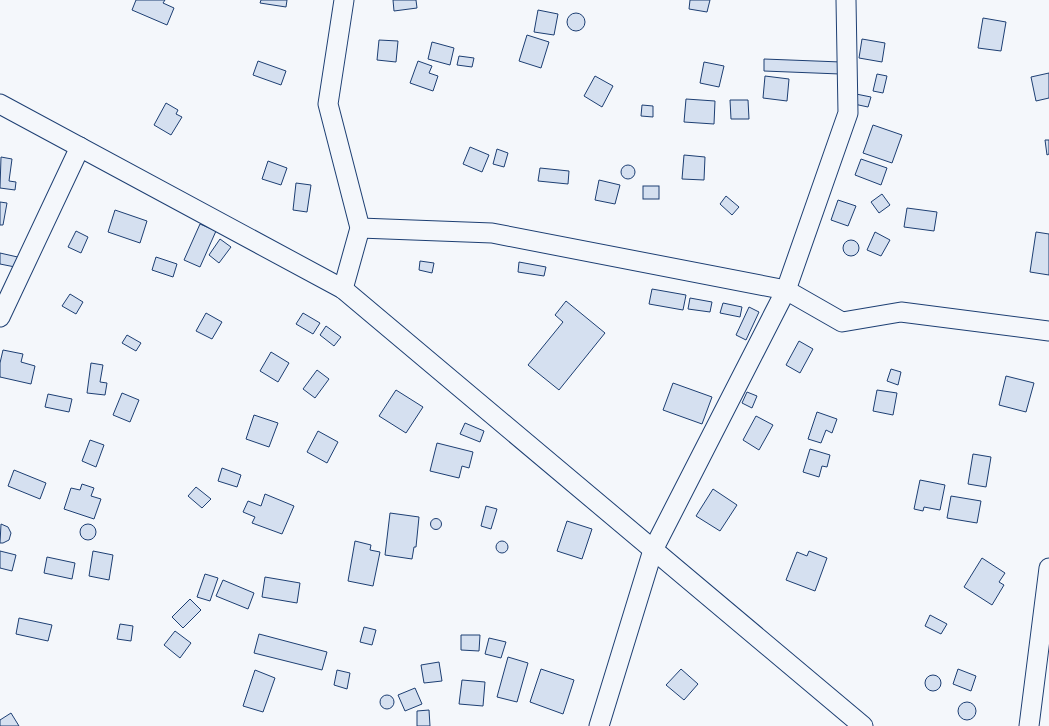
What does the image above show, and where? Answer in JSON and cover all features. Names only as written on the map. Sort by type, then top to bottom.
[{"type":"street","points":[[343,289],[360,228],[328,104],[344,0]]},
{"type":"street","points":[[599,726],[653,550],[786,290],[848,113],[846,0]]},
{"type":"street","points":[[0,104],[343,289],[863,726]]},
{"type":"street","points":[[0,317],[80,148]]},
{"type":"street","points":[[360,228],[492,233],[786,290],[842,322],[901,312],[1049,331]]},
{"type":"street","points":[[1029,726],[1049,568]]},
{"type":"building","points":[[136,0],[165,0],[163,3],[174,8],[167,25],[132,10]]},
{"type":"building","points":[[261,0],[287,0],[286,7],[260,3]]},
{"type":"building","points":[[393,0],[416,0],[417,8],[394,11]]},
{"type":"building","points":[[690,0],[710,0],[707,12],[689,9]]},
{"type":"building","points":[[538,10],[558,14],[554,35],[534,32]]},
{"type":"building","points":[[576,13],[582,16],[585,22],[582,28],[576,31],[570,28],[567,22],[570,16]]},
{"type":"building","points":[[983,18],[1006,22],[1001,51],[978,48]]},
{"type":"building","points":[[527,35],[549,42],[541,68],[519,61]]},
{"type":"building","points":[[862,39],[885,43],[882,62],[859,58]]},
{"type":"building","points":[[379,40],[398,41],[396,62],[377,60]]},
{"type":"building","points":[[432,42],[454,48],[450,65],[428,59]]},
{"type":"building","points":[[459,56],[474,58],[472,67],[457,65]]},
{"type":"building","points":[[764,59],[841,62],[840,74],[764,71]]},
{"type":"building","points":[[258,61],[286,71],[281,85],[253,75]]},
{"type":"building","points":[[418,61],[432,66],[429,73],[438,76],[433,91],[410,83]]},
{"type":"building","points":[[704,62],[724,66],[719,87],[700,83]]},
{"type":"building","points":[[1049,73],[1049,98],[1036,101],[1031,77]]},
{"type":"building","points":[[877,74],[887,76],[883,93],[873,91]]},
{"type":"building","points":[[595,76],[613,86],[602,107],[584,96]]},
{"type":"building","points":[[765,76],[789,79],[787,101],[763,98]]},
{"type":"building","points":[[856,94],[871,97],[868,107],[854,104]]},
{"type":"building","points":[[686,99],[715,101],[714,124],[684,122]]},
{"type":"building","points":[[730,100],[748,100],[749,119],[731,119]]},
{"type":"building","points":[[166,103],[178,110],[176,114],[182,117],[171,135],[154,125]]},
{"type":"building","points":[[642,105],[653,106],[653,117],[641,116]]},
{"type":"building","points":[[873,125],[902,135],[892,163],[863,153]]},
{"type":"building","points":[[1045,140],[1049,140],[1049,154],[1047,155]]},
{"type":"building","points":[[470,147],[489,155],[482,172],[463,164]]},
{"type":"building","points":[[497,149],[508,153],[504,167],[493,164]]},
{"type":"building","points":[[684,155],[705,157],[704,180],[682,179]]},
{"type":"building","points":[[1,157],[12,159],[9,181],[16,182],[15,190],[0,188]]},
{"type":"building","points":[[861,159],[887,168],[881,185],[855,175]]},
{"type":"building","points":[[268,161],[287,168],[281,185],[262,179]]},
{"type":"building","points":[[628,165],[633,167],[635,172],[633,177],[628,179],[623,177],[621,172],[623,167]]},
{"type":"building","points":[[540,168],[569,171],[568,184],[538,181]]},
{"type":"building","points":[[599,180],[620,185],[615,204],[595,200]]},
{"type":"building","points":[[296,183],[311,185],[307,212],[293,210]]},
{"type":"building","points":[[643,186],[659,186],[659,199],[643,199]]},
{"type":"building","points":[[882,194],[890,205],[879,213],[871,202]]},
{"type":"building","points":[[726,196],[739,207],[732,215],[720,204]]},
{"type":"building","points":[[838,200],[856,206],[848,226],[831,220]]},
{"type":"building","points":[[0,202],[7,203],[3,225],[0,225]]},
{"type":"building","points":[[907,208],[937,212],[934,231],[904,227]]},
{"type":"building","points":[[115,210],[147,221],[140,243],[108,232]]},
{"type":"building","points":[[200,224],[216,231],[200,267],[184,260]]},
{"type":"building","points":[[76,231],[88,237],[81,253],[68,247]]},
{"type":"building","points":[[875,232],[890,240],[881,256],[867,250]]},
{"type":"building","points":[[1036,232],[1049,234],[1049,275],[1030,272]]},
{"type":"building","points":[[220,239],[231,247],[219,263],[209,255]]},
{"type":"building","points":[[848,240],[854,240],[859,245],[857,254],[854,256],[848,256],[843,251],[843,245]]},
{"type":"building","points":[[0,253],[22,258],[20,268],[0,264]]},
{"type":"building","points":[[156,257],[177,264],[173,277],[152,270]]},
{"type":"building","points":[[420,261],[434,263],[432,273],[419,270]]},
{"type":"building","points":[[519,262],[546,267],[544,276],[518,272]]},
{"type":"building","points":[[652,289],[686,295],[683,310],[649,304]]},
{"type":"building","points":[[70,294],[83,302],[76,314],[62,306]]},
{"type":"building","points":[[690,298],[712,302],[710,312],[688,309]]},
{"type":"building","points":[[566,301],[605,333],[559,390],[528,365],[563,322],[555,315]]},
{"type":"building","points":[[723,303],[742,307],[740,317],[720,313]]},
{"type":"building","points":[[749,307],[759,312],[746,340],[736,335]]},
{"type":"building","points":[[206,313],[222,322],[212,339],[196,331]]},
{"type":"building","points":[[303,313],[320,323],[313,334],[296,324]]},
{"type":"building","points":[[326,326],[341,337],[334,346],[320,335]]},
{"type":"building","points":[[127,335],[141,343],[136,351],[122,343]]},
{"type":"building","points":[[799,341],[813,349],[800,373],[786,365]]},
{"type":"building","points":[[3,350],[23,354],[21,362],[35,366],[31,384],[0,377],[0,363]]},
{"type":"building","points":[[271,352],[289,363],[278,382],[260,371]]},
{"type":"building","points":[[91,363],[103,365],[100,382],[107,383],[105,395],[87,393]]},
{"type":"building","points":[[891,369],[901,372],[898,385],[887,381]]},
{"type":"building","points":[[317,370],[329,379],[315,398],[303,389]]},
{"type":"building","points":[[1006,376],[1034,383],[1026,412],[999,405]]},
{"type":"building","points":[[673,383],[712,397],[702,424],[663,410]]},
{"type":"building","points":[[396,390],[423,407],[406,433],[379,416]]},
{"type":"building","points":[[877,390],[897,393],[893,415],[873,411]]},
{"type":"building","points":[[747,392],[757,396],[752,408],[742,403]]},
{"type":"building","points":[[122,393],[139,400],[130,422],[113,415]]},
{"type":"building","points":[[48,394],[72,399],[69,412],[45,407]]},
{"type":"building","points":[[817,412],[837,419],[832,433],[826,430],[821,443],[808,439]]},
{"type":"building","points":[[254,415],[278,423],[269,447],[246,439]]},
{"type":"building","points":[[756,416],[773,425],[759,450],[743,440]]},
{"type":"building","points":[[465,423],[484,431],[480,442],[460,434]]},
{"type":"building","points":[[318,431],[338,442],[327,463],[307,452]]},
{"type":"building","points":[[90,440],[104,445],[96,467],[82,461]]},
{"type":"building","points":[[437,443],[473,452],[469,468],[462,466],[459,478],[430,471]]},
{"type":"building","points":[[810,449],[830,455],[827,467],[822,466],[819,477],[803,472]]},
{"type":"building","points":[[973,454],[991,457],[986,487],[968,484]]},
{"type":"building","points":[[222,468],[241,475],[237,487],[218,481]]},
{"type":"building","points":[[14,470],[46,483],[40,499],[8,486]]},
{"type":"building","points":[[920,480],[945,485],[940,510],[924,507],[923,511],[914,509]]},
{"type":"building","points":[[82,484],[94,488],[91,496],[101,499],[94,519],[64,509],[71,488],[80,490]]},
{"type":"building","points":[[196,487],[211,499],[202,508],[188,496]]},
{"type":"building","points":[[713,489],[737,505],[720,531],[696,516]]},
{"type":"building","points":[[265,494],[294,506],[282,534],[252,523],[255,517],[243,512],[248,501],[261,506]]},
{"type":"building","points":[[951,496],[981,501],[977,523],[947,518]]},
{"type":"building","points":[[486,506],[497,509],[491,529],[481,526]]},
{"type":"building","points":[[390,513],[419,517],[416,547],[414,547],[412,559],[385,555]]},
{"type":"building","points":[[434,519],[438,519],[440,520],[440,528],[434,529],[431,526],[431,522]]},
{"type":"building","points":[[567,521],[592,529],[582,559],[557,551]]},
{"type":"building","points":[[1,524],[8,527],[11,533],[9,540],[3,543],[0,543]]},
{"type":"building","points":[[88,524],[94,526],[96,532],[94,538],[88,540],[82,538],[80,532],[82,526]]},
{"type":"building","points":[[355,541],[371,545],[370,550],[380,552],[373,586],[348,581]]},
{"type":"building","points":[[504,541],[507,542],[507,552],[500,553],[497,552],[496,545],[497,542]]},
{"type":"building","points":[[0,551],[16,555],[12,571],[0,568]]},
{"type":"building","points":[[93,551],[113,555],[109,580],[89,576]]},
{"type":"building","points":[[809,551],[827,558],[815,591],[786,580],[797,552],[807,556]]},
{"type":"building","points":[[47,557],[75,563],[72,579],[44,573]]},
{"type":"building","points":[[982,558],[1005,573],[999,582],[1004,585],[992,605],[964,587]]},
{"type":"building","points":[[205,574],[218,578],[210,601],[197,597]]},
{"type":"building","points":[[265,577],[300,583],[297,603],[262,597]]},
{"type":"building","points":[[223,580],[254,593],[248,609],[216,596]]},
{"type":"building","points":[[190,599],[201,610],[183,628],[172,617]]},
{"type":"building","points":[[930,615],[947,624],[941,634],[925,626]]},
{"type":"building","points":[[19,618],[52,625],[48,641],[16,634]]},
{"type":"building","points":[[120,624],[133,626],[131,641],[117,639]]},
{"type":"building","points":[[364,627],[376,630],[372,645],[360,642]]},
{"type":"building","points":[[175,631],[191,643],[180,658],[164,645]]},
{"type":"building","points":[[259,634],[327,652],[322,670],[254,653]]},
{"type":"building","points":[[461,635],[480,635],[479,651],[461,650]]},
{"type":"building","points":[[489,638],[506,642],[501,658],[485,654]]},
{"type":"building","points":[[508,657],[528,663],[517,702],[497,697]]},
{"type":"building","points":[[439,662],[442,681],[424,683],[421,665]]},
{"type":"building","points":[[541,669],[574,680],[563,714],[530,702]]},
{"type":"building","points":[[681,669],[698,684],[684,700],[666,685]]},
{"type":"building","points":[[958,669],[976,676],[971,691],[953,684]]},
{"type":"building","points":[[255,670],[275,678],[263,712],[243,706]]},
{"type":"building","points":[[337,670],[350,673],[347,689],[334,685]]},
{"type":"building","points":[[930,675],[936,675],[941,680],[939,689],[936,691],[930,691],[925,686],[925,680]]},
{"type":"building","points":[[462,680],[485,682],[483,706],[459,704]]},
{"type":"building","points":[[415,688],[422,704],[405,711],[398,695]]},
{"type":"building","points":[[384,695],[390,695],[394,699],[394,705],[390,709],[384,709],[380,705],[380,699]]},
{"type":"building","points":[[967,702],[973,705],[976,711],[973,717],[967,720],[961,717],[958,711],[961,705]]},
{"type":"building","points":[[429,710],[430,726],[417,726],[417,711]]},
{"type":"building","points":[[11,713],[19,726],[0,726],[0,720]]}]
